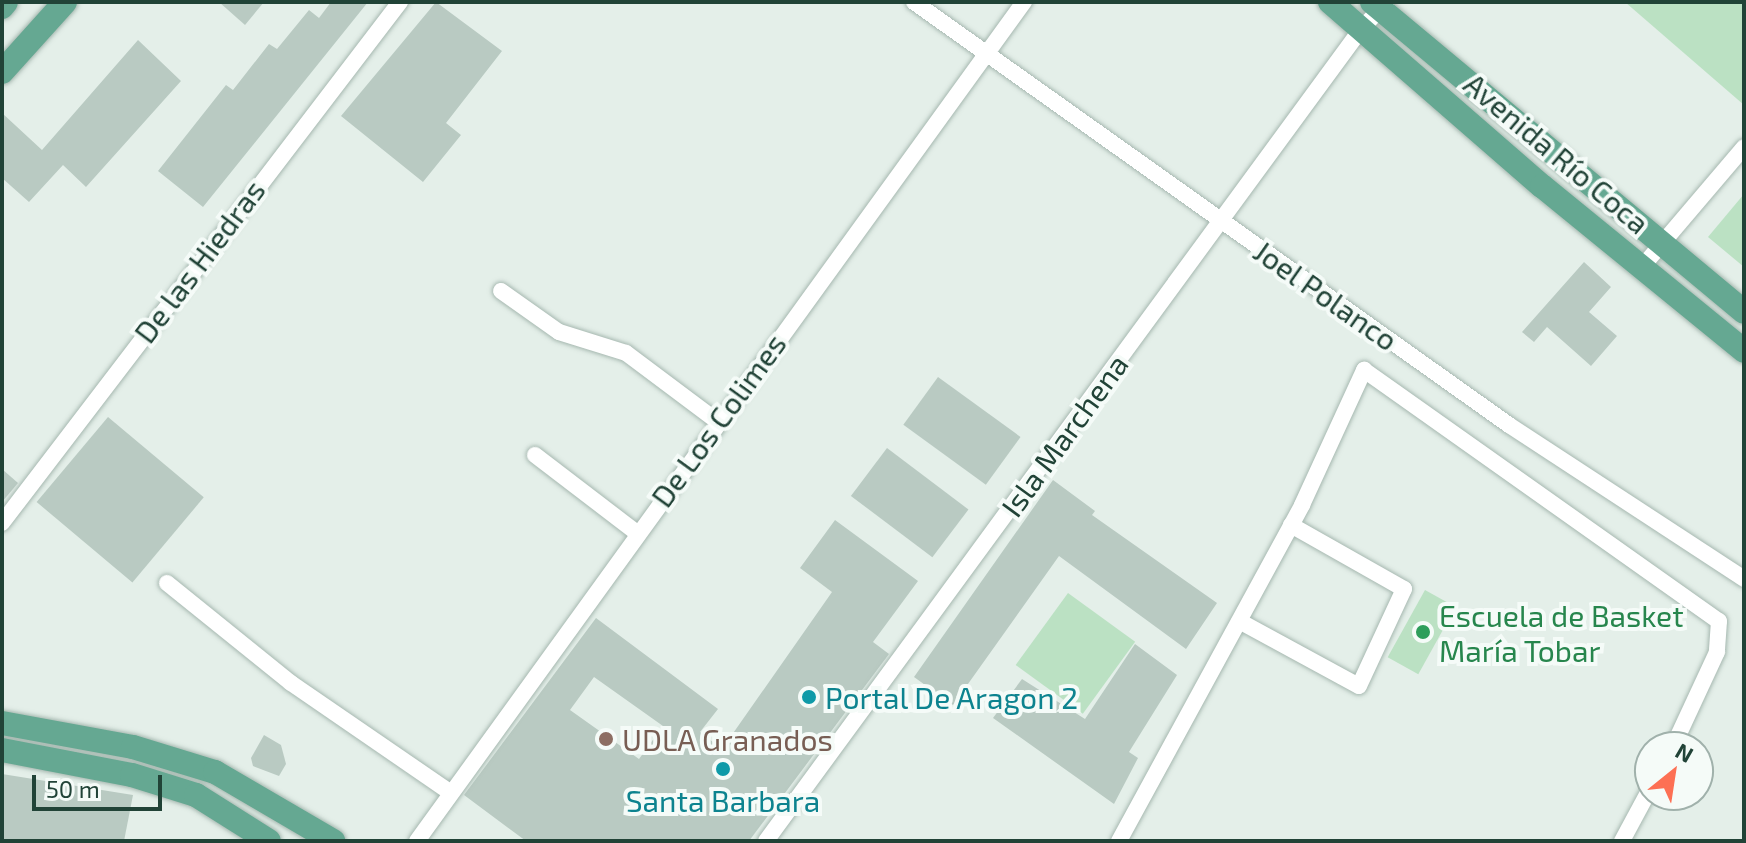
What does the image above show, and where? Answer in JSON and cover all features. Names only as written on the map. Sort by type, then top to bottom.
[{"type":"main road","points":[[2,7],[6,2]]},
{"type":"main road","points":[[2,72],[65,2]]},
{"type":"main road","name":"Avenida Río Coca","points":[[1330,2],[1744,351]]},
{"type":"main road","name":"Avenida Río Coca","points":[[1380,5],[1744,312]]},
{"type":"main road","points":[[2,723],[133,747],[215,772],[333,841]]},
{"type":"main road","points":[[2,750],[132,775],[196,795],[269,841]]},
{"type":"street","name":"De las Hiedras","points":[[2,523],[400,2]]},
{"type":"street","name":"Joel Polanco","points":[[914,2],[985,56],[1509,425],[1744,579]]},
{"type":"street","name":"De Los Colimes","points":[[417,841],[717,421],[1024,2]]},
{"type":"street","name":"Isla Marchena","points":[[766,841],[1380,5]]},
{"type":"street","points":[[1642,267],[1744,147]]},
{"type":"street","points":[[501,291],[559,332],[626,353],[717,421]]},
{"type":"street","points":[[1119,841],[1241,622],[1364,370],[1719,621],[1717,652],[1680,731]]},
{"type":"street","points":[[535,455],[637,533]]},
{"type":"street","points":[[1241,622],[1359,686],[1404,589],[1291,525]]},
{"type":"street","points":[[167,583],[291,683],[451,793]]},
{"type":"street","points":[[1622,841],[1638,811]]},
{"type":"green space","points":[[1625,2],[1744,2],[1744,105]]},
{"type":"green space","points":[[1744,194],[1744,267],[1708,237]]},
{"type":"green space","name":"Escuela de Basket María Tobar","points":[[1425,590],[1456,607],[1418,674],[1388,657]]},
{"type":"green space","points":[[1068,593],[1135,642],[1083,714],[1016,665]]},
{"type":"building","points":[[219,2],[264,2],[245,25]]},
{"type":"building","points":[[331,2],[368,2],[203,207],[158,171],[226,85],[233,90],[269,44],[277,49],[309,10],[319,18]]},
{"type":"building","points":[[436,2],[502,51],[446,123],[461,135],[423,182],[341,116]]},
{"type":"building","points":[[138,40],[181,81],[86,187],[63,165],[29,202],[2,178],[2,113],[42,150]]},
{"type":"building","points":[[1584,262],[1611,287],[1589,312],[1617,336],[1591,366],[1547,327],[1534,342],[1522,332]]},
{"type":"building","points":[[938,377],[1021,437],[986,485],[903,425]]},
{"type":"building","points":[[108,417],[204,497],[132,582],[37,502]]},
{"type":"building","points":[[887,448],[968,509],[932,557],[851,496]]},
{"type":"building","points":[[2,469],[18,483],[2,502]]},
{"type":"building","points":[[1053,480],[1095,511],[1092,515],[1217,603],[1186,649],[1059,556],[953,705],[914,677]]},
{"type":"building","points":[[835,520],[918,581],[873,642],[889,654],[749,841],[526,841],[464,795],[596,618],[718,709],[700,732],[722,749],[832,592],[800,568]],"holes":[[[594,677],[663,726],[639,759],[570,710]]]},
{"type":"building","points":[[1135,644],[1177,675],[1129,752],[1138,758],[1114,804],[993,718],[1022,679],[1085,719]]},
{"type":"building","points":[[264,735],[281,745],[286,764],[279,776],[253,766],[251,758]]},
{"type":"building","points":[[2,774],[133,795],[124,841],[2,841]]},
{"type":"place","name":"Escuela de Basket María Tobar","points":[[1423,632]]},
{"type":"place","name":"Portal De Aragon 2","points":[[809,697]]},
{"type":"place","name":"UDLA Granados","points":[[606,739]]},
{"type":"place","name":"Santa Barbara","points":[[723,769]]}]
